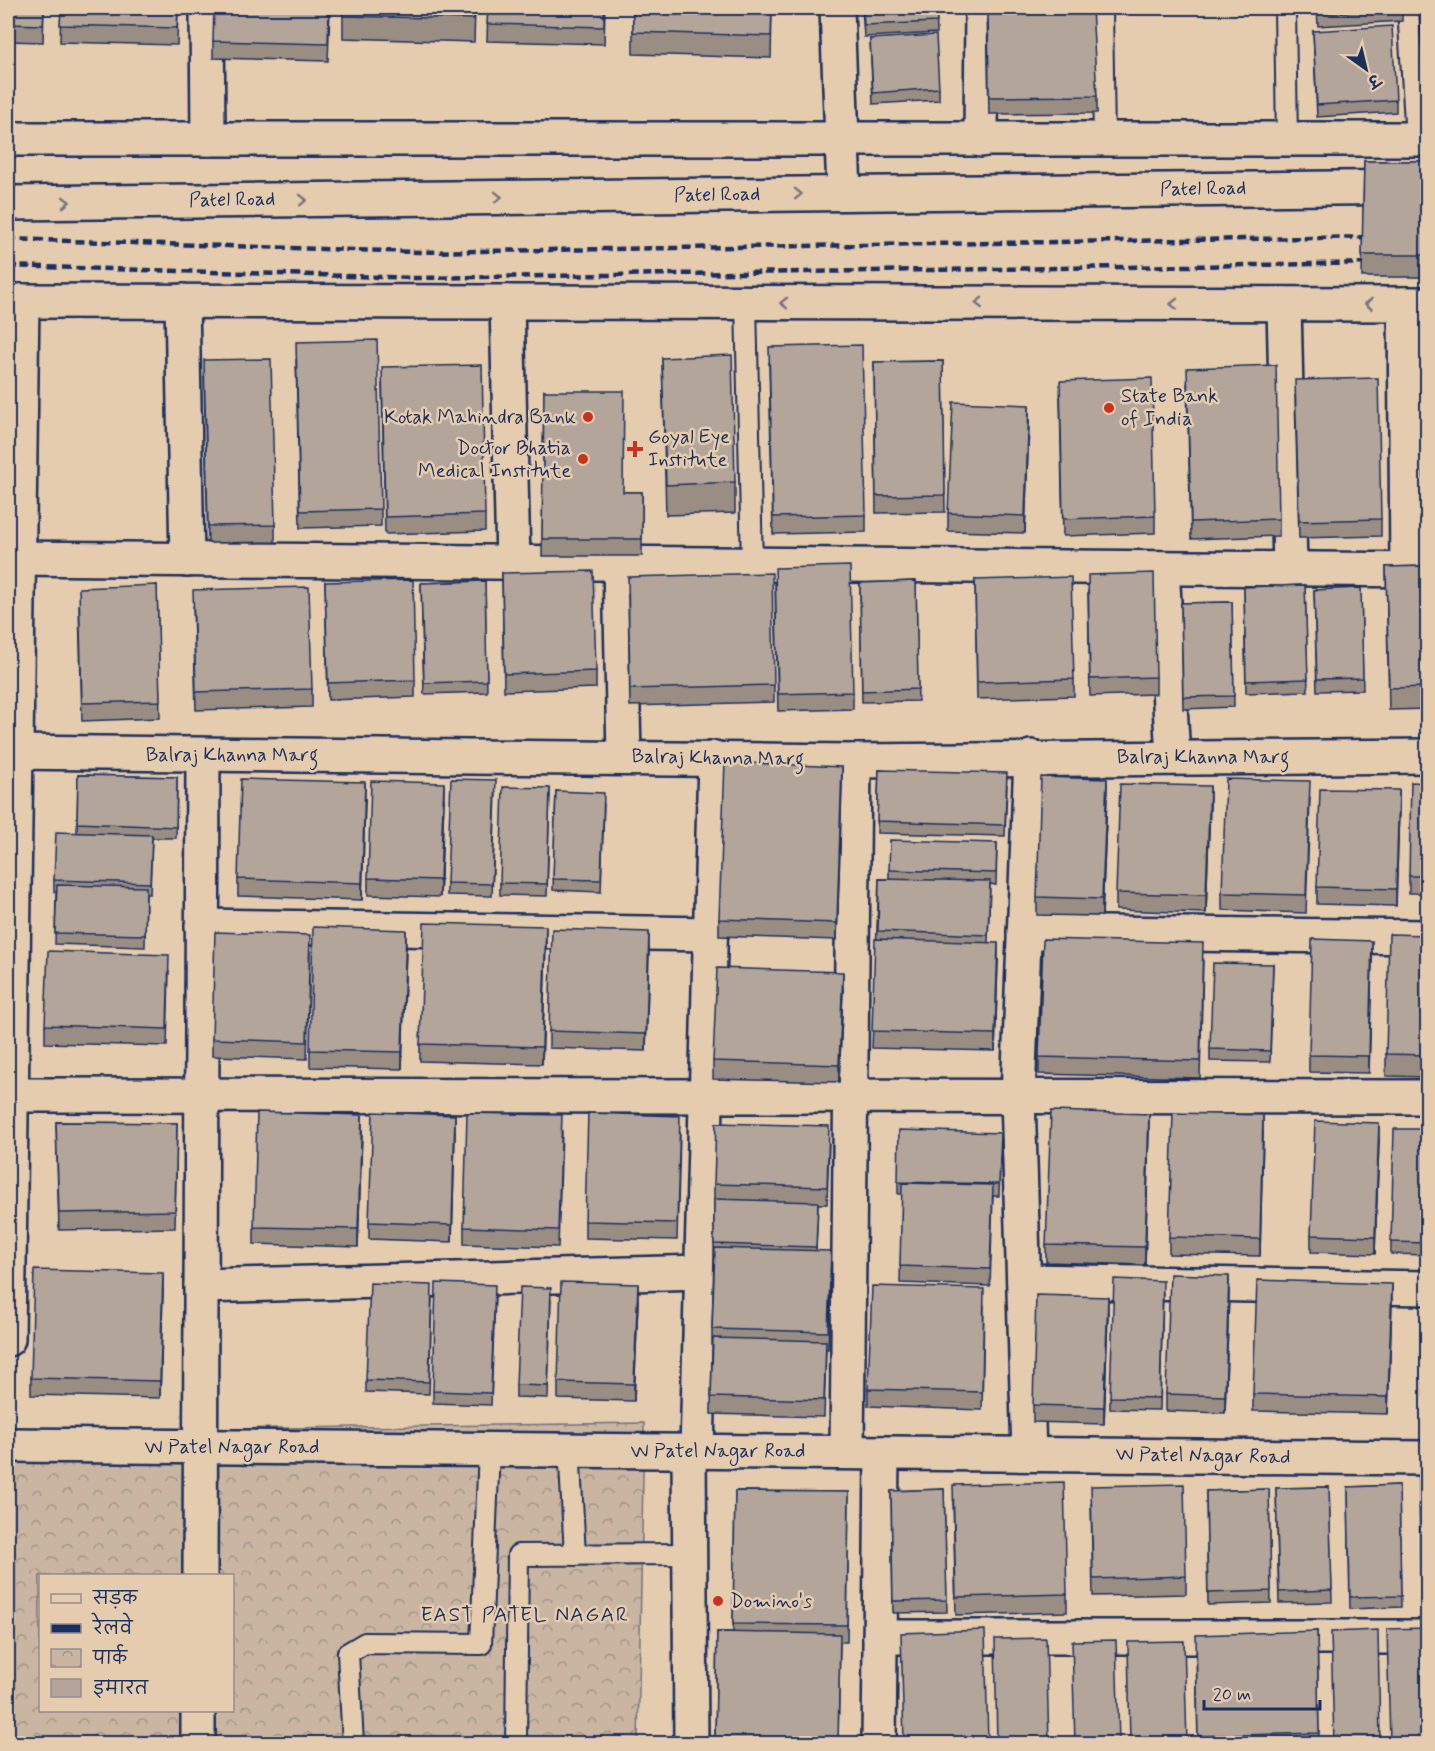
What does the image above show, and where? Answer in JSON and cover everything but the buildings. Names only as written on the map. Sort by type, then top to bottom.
[{"type":"street","points":[[207,8],[208,139]]},
{"type":"street","points":[[837,8],[844,140],[844,193]]},
{"type":"street","points":[[981,140],[982,8]]},
{"type":"street","points":[[8,139],[1422,139]]},
{"type":"street","name":"Patel Road","points":[[8,203],[1428,187]]},
{"type":"street","points":[[8,1339],[10,1095],[13,558],[15,301],[1416,304],[1417,570],[13,558]]},
{"type":"street","points":[[182,301],[187,560]]},
{"type":"street","points":[[507,302],[513,562]]},
{"type":"street","points":[[1284,304],[1290,569]]},
{"type":"street","points":[[620,563],[624,757]]},
{"type":"street","points":[[1162,568],[1173,757]]},
{"type":"street","name":"Balraj Khanna Marg","points":[[12,752],[854,761],[1428,756]]},
{"type":"street","points":[[200,1574],[203,755]]},
{"type":"street","points":[[691,1743],[689,1554],[702,1272],[716,758]]},
{"type":"street","points":[[1029,1454],[1018,1096],[1031,758]]},
{"type":"street","points":[[847,1451],[854,761]]},
{"type":"street","points":[[202,926],[711,934]]},
{"type":"street","points":[[1024,932],[1428,937]]},
{"type":"street","points":[[10,1095],[1428,1097]]},
{"type":"street","points":[[201,1286],[702,1272]]},
{"type":"street","points":[[1024,1281],[1428,1288]]},
{"type":"street","name":"W Patel Nagar Road","points":[[8,1445],[1428,1458]]},
{"type":"street","points":[[879,1743],[882,1453]]},
{"type":"street","points":[[880,1637],[1428,1637]]},
{"type":"street","points":[[198,1712],[198,1743]]},
{"type":"lane","points":[[1102,8],[1104,140]]},
{"type":"lane","points":[[1286,8],[1287,140]]},
{"type":"lane","points":[[1408,8],[1422,139]]},
{"type":"lane","points":[[746,303],[752,565]]},
{"type":"lane","points":[[353,1743],[348,1653],[365,1643],[482,1644],[489,1449]]},
{"type":"lane","points":[[570,1464],[575,1555]]},
{"type":"lane","points":[[516,1743],[518,1555],[689,1554]]},
{"type":"green space","points":[[644,1423],[638,1743],[8,1743],[8,1432]]},
{"type":"railway","points":[[8,239],[417,252],[1378,237]]},
{"type":"railway","points":[[8,266],[417,278],[1380,263]]},
{"type":"place","name":"State Bank of India","points":[[1109,408]]},
{"type":"place","name":"Kotak Mahindra Bank","points":[[588,417]]},
{"type":"place","name":"Goyal Eye Institute","points":[[635,449]]},
{"type":"place","name":"Doctor Bhatia Medical Institute","points":[[583,459]]},
{"type":"place","name":"Domino's","points":[[718,1601]]},
{"type":"district","name":"EAST PATEL NAGAR","points":[[525,1615]]}]
